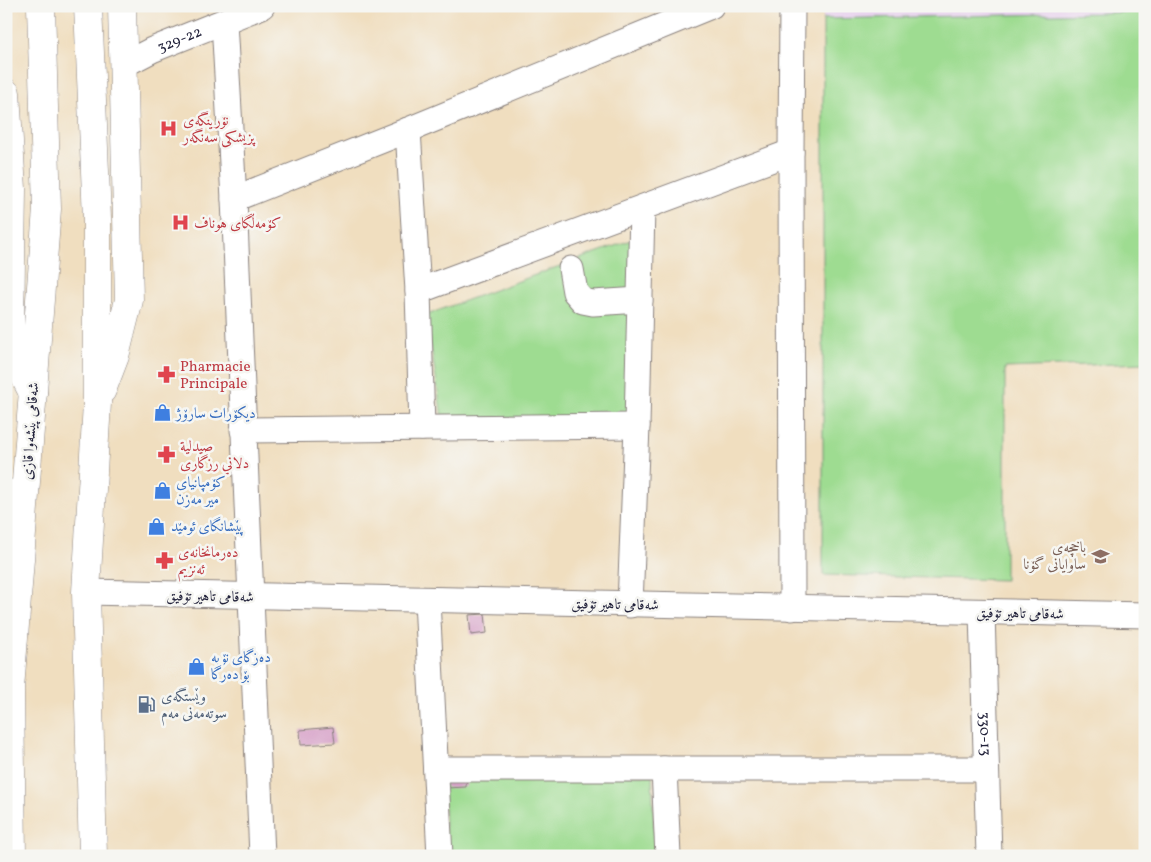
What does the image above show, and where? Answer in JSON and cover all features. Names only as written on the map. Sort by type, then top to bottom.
[{"type":"highway","name":"شەقامی پێشەوا قازی","points":[[12,856],[8,689],[16,492],[33,394],[47,209],[41,6]]},
{"type":"highway","points":[[88,6],[97,220],[97,403],[86,592],[93,856]]},
{"type":"highway","points":[[97,403],[116,356],[129,300],[122,6]]},
{"type":"highway","points":[[6,93],[10,330],[16,360],[33,394]]},
{"type":"street","name":"329-22","points":[[124,64],[152,50],[262,6]]},
{"type":"street","points":[[234,199],[712,6]]},
{"type":"street","points":[[792,6],[792,608]]},
{"type":"street","points":[[224,22],[234,199],[262,856]]},
{"type":"street","points":[[408,130],[418,291],[422,428]]},
{"type":"street","points":[[418,291],[791,152]]},
{"type":"street","points":[[630,604],[637,426],[642,208]]},
{"type":"street","points":[[571,269],[575,292],[583,301],[593,303],[640,300]]},
{"type":"street","points":[[244,430],[637,426]]},
{"type":"street","name":"شەقامی تاهیر تۆفیق","points":[[86,592],[1145,615]]},
{"type":"street","points":[[427,600],[440,856]]},
{"type":"street","name":"330-13","points":[[982,612],[988,856]]},
{"type":"street","points":[[436,769],[986,769]]},
{"type":"street","points":[[664,769],[668,856]]},
{"type":"shaded area","points":[[823,6],[1145,6],[1145,12],[823,19]]},
{"type":"green space","points":[[1145,12],[1145,363],[1005,368],[1005,580],[823,575],[823,19]]},
{"type":"green space","points":[[631,240],[628,420],[442,417],[426,315]]},
{"type":"green space","points":[[443,775],[652,775],[655,856],[446,856]]},
{"type":"building","points":[[485,614],[487,633],[471,635],[469,615]]},
{"type":"building","points":[[333,727],[335,743],[301,745],[300,730]]},
{"type":"building","points":[[467,775],[466,787],[446,788],[444,776]]},
{"type":"place","name":"نۆرینگەی پزیشکی سەنگەر","points":[[169,129]]},
{"type":"place","name":"کۆمەڵگای هوناف","points":[[180,223]]},
{"type":"place","name":"Pharmacie Principale","points":[[166,375]]},
{"type":"place","name":"دیکۆرات سارۆژ","points":[[162,413]]},
{"type":"place","name":"صيدلية دلاني رزگاری","points":[[166,455]]},
{"type":"place","name":"کۆمپانیای میر مەزن","points":[[162,491]]},
{"type":"place","name":"پێشانگای ئومێد","points":[[157,526]]},
{"type":"place","name":"باخچەی ساوایانی گۆنا","points":[[1100,556]]},
{"type":"place","name":"دەرمانخانەی ئەنزیم","points":[[164,561]]},
{"type":"place","name":"دەزگای نۆبە بۆ دەرگا","points":[[197,666]]},
{"type":"place","name":"وێستگەی سوتەمەنی مەم","points":[[147,705]]}]
